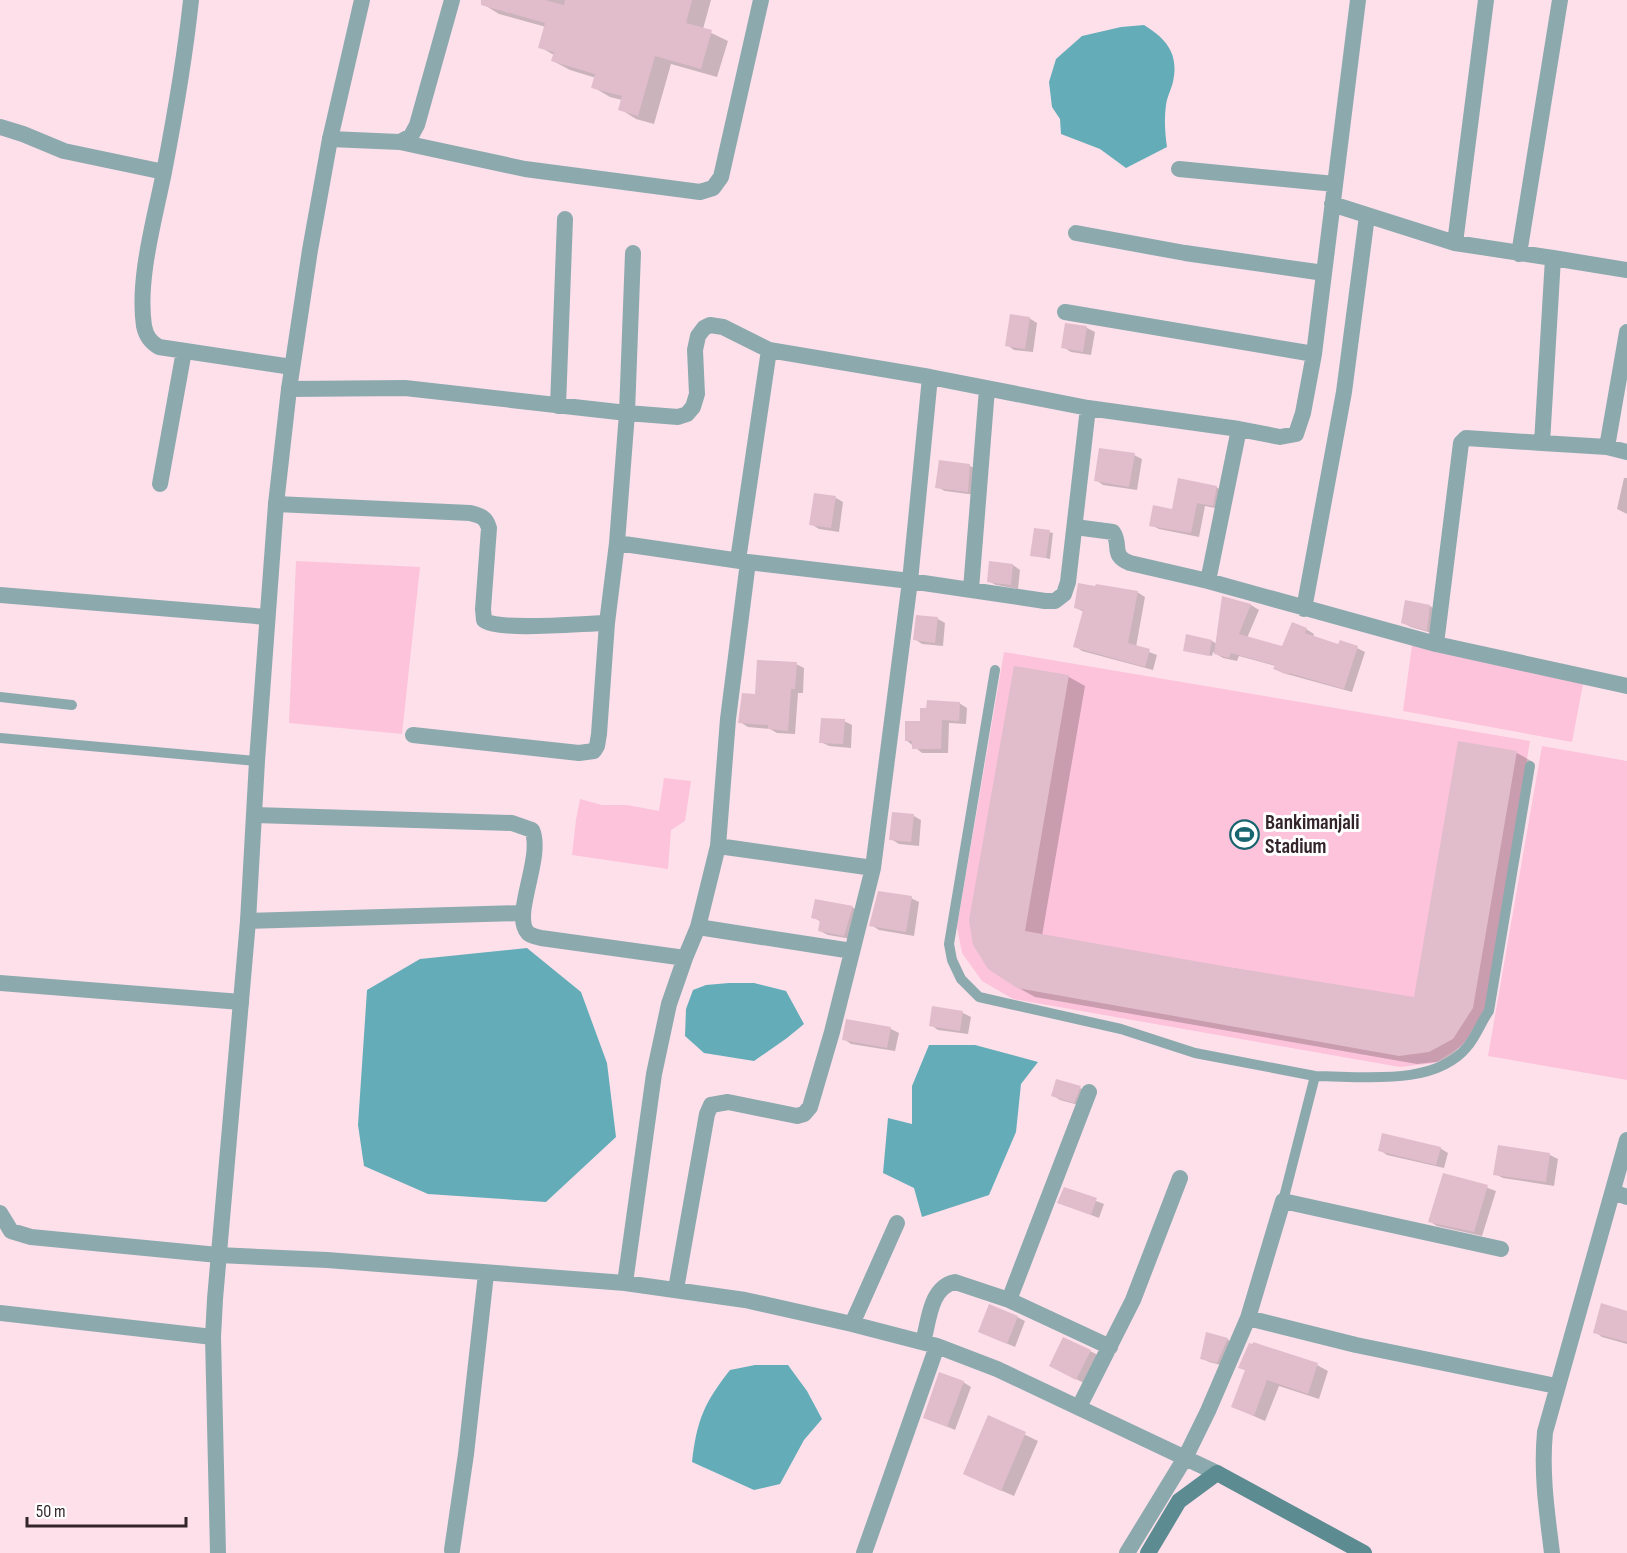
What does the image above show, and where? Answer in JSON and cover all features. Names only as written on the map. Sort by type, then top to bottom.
[{"type":"main road","points":[[1148,1553],[1179,1501],[1217,1473],[1364,1553]]},
{"type":"street","points":[[191,0],[188,32],[164,172],[150,235],[143,310],[144,327],[147,337],[159,347],[292,367]]},
{"type":"street","points":[[218,1553],[213,1337],[218,1254],[248,921],[276,504],[289,389],[310,250],[330,140],[362,0]]},
{"type":"street","points":[[400,142],[411,136],[417,125],[452,0]]},
{"type":"street","points":[[330,140],[400,142],[525,169],[700,192],[713,188],[721,177],[761,0]]},
{"type":"street","points":[[289,389],[405,388],[678,417],[687,414],[693,408],[697,394],[695,350],[698,336],[704,328],[710,325],[723,327],[769,350],[930,376],[1088,408],[1280,436],[1296,434],[1301,420],[1314,354],[1358,0]]},
{"type":"street","points":[[1455,243],[1486,0]]},
{"type":"street","points":[[1519,254],[1560,0]]},
{"type":"street","points":[[0,127],[64,151],[164,172]]},
{"type":"street","points":[[1179,168],[1335,184]]},
{"type":"street","points":[[1332,204],[1455,243],[1627,270]]},
{"type":"street","points":[[1304,609],[1344,393],[1367,216]]},
{"type":"street","points":[[558,406],[565,219]]},
{"type":"street","points":[[1076,233],[1185,253],[1324,273]]},
{"type":"street","points":[[413,735],[579,753],[594,752],[597,746],[627,413],[633,253]]},
{"type":"street","points":[[1542,443],[1553,258]]},
{"type":"street","points":[[1065,312],[1314,354]]},
{"type":"street","points":[[1607,447],[1627,332]]},
{"type":"street","points":[[625,1283],[654,1074],[669,1004],[698,927],[718,846],[743,561],[769,350]]},
{"type":"street","points":[[160,484],[184,351]]},
{"type":"street","points":[[675,1289],[707,1114],[711,1105],[728,1102],[789,1116],[804,1114],[810,1107],[832,1032],[873,867],[910,581],[930,376]]},
{"type":"street","points":[[971,589],[987,389]]},
{"type":"street","points":[[617,543],[971,589],[1045,602],[1055,601],[1064,594],[1068,582],[1088,408]]},
{"type":"street","points":[[1208,581],[1239,429]]},
{"type":"street","points":[[1436,644],[1461,443],[1466,438],[1474,438],[1607,447],[1627,452]]},
{"type":"street","points":[[276,504],[470,513],[481,516],[487,521],[489,528],[484,620],[495,625],[516,626],[607,623]]},
{"type":"street","points":[[1075,527],[1113,532],[1116,536],[1118,555],[1123,560],[1436,644],[1627,686]]},
{"type":"street","points":[[0,595],[267,617]]},
{"type":"street","points":[[255,815],[512,822],[524,825],[532,830],[536,848],[522,912],[527,932],[533,936],[685,957]]},
{"type":"street","points":[[718,846],[873,867]]},
{"type":"street","points":[[248,921],[522,912]]},
{"type":"street","points":[[698,927],[852,951]]},
{"type":"street","points":[[0,983],[241,1002]]},
{"type":"street","points":[[1009,1300],[1089,1092]]},
{"type":"street","points":[[1552,1553],[1545,1496],[1543,1450],[1545,1432],[1556,1386],[1620,1194],[1627,1140]]},
{"type":"street","points":[[1079,1407],[1133,1300],[1180,1178]]},
{"type":"street","points":[[1127,1553],[1185,1458],[1208,1411],[1248,1318],[1282,1201],[1501,1249]]},
{"type":"street","points":[[0,1213],[11,1231],[31,1237],[218,1254],[625,1283],[745,1300],[930,1344],[997,1369],[1217,1473]]},
{"type":"street","points":[[852,1324],[897,1222]]},
{"type":"street","points":[[452,1550],[466,1454],[486,1274]]},
{"type":"street","points":[[864,1553],[930,1344],[935,1297],[940,1288],[947,1283],[955,1282],[1009,1300],[1110,1347]]},
{"type":"street","points":[[0,1312],[213,1337]]},
{"type":"street","points":[[1248,1318],[1356,1345],[1556,1386]]},
{"type":"street","points":[[1156,1553],[1170,1517]]},
{"type":"lane","points":[[995,670],[949,944],[952,960],[961,979],[978,997],[1121,1029],[1195,1053],[1315,1076],[1410,1076],[1432,1071],[1452,1062],[1468,1047],[1489,1011],[1530,766]]},
{"type":"lane","points":[[0,697],[72,705]]},
{"type":"lane","points":[[0,738],[257,761]]},
{"type":"lane","points":[[1282,1201],[1315,1076]]},
{"type":"shaded area","points":[[296,561],[420,567],[402,734],[289,723]]},
{"type":"shaded area","points":[[1412,645],[1583,684],[1572,742],[1403,711]]},
{"type":"shaded area","name":"Bankimanjali Stadium","points":[[1004,652],[1530,741],[1485,1009],[1463,1045],[1435,1063],[1400,1067],[1013,999],[982,981],[962,953],[957,927]]},
{"type":"shaded area","points":[[1542,746],[1627,761],[1627,1080],[1488,1056]]},
{"type":"shaded area","points":[[664,778],[691,781],[685,821],[671,830],[668,869],[572,855],[580,799],[602,805],[627,805],[659,811]]},
{"type":"water","points":[[1144,25],[1165,42],[1173,55],[1173,82],[1165,110],[1167,147],[1126,168],[1100,149],[1061,134],[1060,119],[1052,107],[1049,82],[1056,59],[1082,36],[1121,27]]},
{"type":"water","points":[[527,948],[581,992],[607,1063],[616,1137],[546,1202],[428,1194],[364,1166],[358,1125],[367,990],[420,959]]},
{"type":"water","points":[[754,983],[786,991],[804,1024],[754,1061],[704,1053],[685,1036],[686,1009],[693,990],[706,985]]},
{"type":"water","points":[[929,1045],[975,1045],[1038,1062],[1021,1084],[1016,1132],[989,1195],[922,1217],[914,1188],[883,1173],[888,1118],[912,1124],[912,1086]]},
{"type":"water","points":[[755,1365],[788,1365],[807,1391],[822,1419],[804,1440],[780,1484],[754,1490],[692,1462],[699,1423],[714,1392],[730,1370]]},
{"type":"building","points":[[481,0],[545,0],[564,5],[565,0],[692,0],[686,23],[712,30],[701,69],[655,56],[638,116],[618,110],[622,96],[591,88],[595,74],[551,61],[554,52],[538,48],[545,23],[481,5]]},
{"type":"building","points":[[1010,314],[1030,317],[1025,349],[1005,346]]},
{"type":"building","points":[[1065,323],[1087,326],[1083,352],[1061,348]]},
{"type":"building","points":[[1099,448],[1135,453],[1129,487],[1094,481]]},
{"type":"building","points":[[939,460],[970,464],[968,492],[935,488]]},
{"type":"building","points":[[1178,478],[1217,486],[1213,506],[1197,503],[1191,533],[1149,526],[1153,505],[1172,509]]},
{"type":"building","points":[[814,493],[836,496],[831,528],[809,525]]},
{"type":"building","points":[[1034,528],[1050,530],[1046,558],[1030,556]]},
{"type":"building","points":[[989,561],[1013,564],[1011,585],[987,582]]},
{"type":"building","points":[[1078,583],[1138,591],[1128,643],[1150,649],[1145,667],[1073,647],[1083,610],[1074,608]]},
{"type":"building","points":[[1222,596],[1251,604],[1239,634],[1282,646],[1292,622],[1307,628],[1305,633],[1338,644],[1340,640],[1358,646],[1344,689],[1289,673],[1289,675],[1273,669],[1275,665],[1231,653],[1229,658],[1214,654]]},
{"type":"building","points":[[1405,600],[1430,605],[1427,631],[1401,623]]},
{"type":"building","points":[[916,615],[938,617],[935,643],[913,640]]},
{"type":"building","points":[[1186,634],[1212,640],[1209,656],[1183,651]]},
{"type":"building","points":[[757,660],[797,662],[795,689],[791,689],[788,731],[768,729],[768,725],[738,723],[742,693],[755,694]]},
{"type":"building","points":[[1014,666],[1069,675],[1025,931],[1228,967],[1414,997],[1458,741],[1517,751],[1473,1008],[1453,1039],[1429,1052],[1399,1056],[1017,988],[988,969],[973,945],[969,920]]},
{"type":"building","points":[[927,700],[960,702],[959,721],[942,720],[941,749],[912,749],[912,741],[905,741],[905,721],[920,721],[920,708],[926,708]]},
{"type":"building","points":[[821,718],[845,719],[843,744],[819,743]]},
{"type":"building","points":[[892,812],[914,814],[911,842],[889,840]]},
{"type":"building","points":[[878,891],[912,896],[906,932],[869,926]]},
{"type":"building","points":[[815,899],[853,906],[844,936],[818,931],[820,920],[811,918]]},
{"type":"building","points":[[932,1006],[963,1011],[960,1031],[929,1026]]},
{"type":"building","points":[[846,1019],[891,1027],[887,1048],[842,1040]]},
{"type":"building","points":[[1056,1079],[1081,1086],[1074,1103],[1051,1096]]},
{"type":"building","points":[[1382,1133],[1441,1147],[1436,1165],[1378,1151]]},
{"type":"building","points":[[1498,1145],[1550,1153],[1546,1182],[1493,1175]]},
{"type":"building","points":[[1443,1173],[1488,1185],[1474,1232],[1428,1222]]},
{"type":"building","points":[[1064,1187],[1097,1198],[1091,1215],[1057,1203]]},
{"type":"building","points":[[1601,1303],[1627,1311],[1627,1342],[1593,1333]]},
{"type":"building","points":[[989,1304],[1018,1316],[1007,1344],[978,1332]]},
{"type":"building","points":[[1206,1332],[1228,1338],[1217,1363],[1200,1359]]},
{"type":"building","points":[[1063,1337],[1091,1350],[1076,1380],[1049,1366]]},
{"type":"building","points":[[1253,1342],[1318,1363],[1308,1394],[1267,1380],[1254,1416],[1231,1407],[1245,1370],[1238,1368],[1249,1343],[1253,1344]]},
{"type":"building","points":[[939,1372],[964,1381],[947,1427],[923,1418]]},
{"type":"building","points":[[988,1415],[1026,1432],[1001,1491],[963,1474]]},
{"type":"place","name":"Bankimanjali Stadium","points":[[1244,834]]}]
